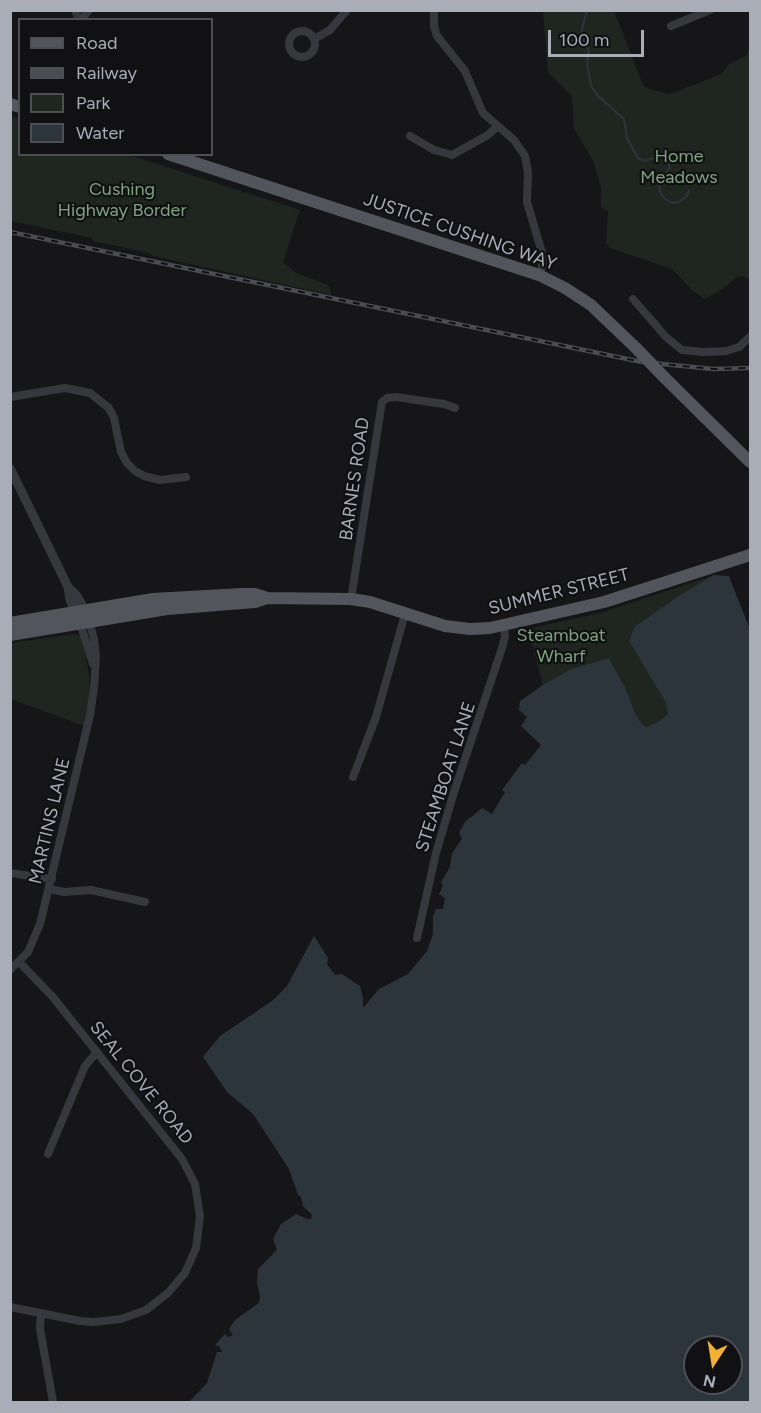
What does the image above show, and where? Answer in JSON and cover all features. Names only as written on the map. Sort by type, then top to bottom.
[{"type":"main road","name":"JUSTICE CUSHING WAY","points":[[174,156],[539,275],[584,300],[608,319],[750,462]]},
{"type":"main road","name":"SUMMER STREET","points":[[82,617],[153,599],[255,594],[267,598],[351,599],[370,602],[438,624],[478,629],[604,602],[750,555]]},
{"type":"main road","points":[[10,623],[82,617]]},
{"type":"main road","points":[[10,635],[82,617]]},
{"type":"street","points":[[314,39],[330,30],[347,10]]},
{"type":"street","points":[[434,10],[434,26],[437,36],[465,71],[483,113],[517,142],[526,161],[528,172],[526,202],[543,256],[539,275]]},
{"type":"street","points":[[671,26],[710,10]]},
{"type":"street","points":[[410,136],[434,150],[452,155],[488,135],[498,126]]},
{"type":"street","points":[[633,299],[666,337],[682,350],[726,351],[739,347],[750,337]]},
{"type":"street","points":[[10,397],[65,388],[90,393],[110,408],[121,452],[135,471],[160,480],[186,477]]},
{"type":"street","name":"BARNES ROAD","points":[[351,599],[382,402],[387,398],[396,397],[444,404],[455,408]]},
{"type":"street","points":[[10,468],[68,587],[70,600],[82,617]]},
{"type":"street","points":[[353,777],[376,717],[405,614]]},
{"type":"street","name":"MARTINS LANE","points":[[10,970],[20,963],[34,939],[52,879],[92,706],[94,668],[82,617]]},
{"type":"street","name":"STEAMBOAT LANE","points":[[417,938],[448,809],[503,645],[504,625]]},
{"type":"street","points":[[10,873],[52,879]]},
{"type":"street","points":[[49,889],[64,892],[91,890],[145,902]]},
{"type":"street","name":"SEAL COVE ROAD","points":[[10,1307],[80,1321],[103,1322],[130,1317],[146,1310],[168,1293],[185,1273],[198,1239],[200,1222],[199,1200],[188,1168],[52,996],[20,963]]},
{"type":"street","points":[[48,1154],[85,1066],[97,1052]]},
{"type":"street","points":[[41,1313],[40,1329],[53,1402]]},
{"type":"green space","name":"Home Meadows","points":[[543,11],[614,11],[643,85],[670,94],[721,74],[729,64],[746,56],[750,47],[750,280],[742,276],[737,277],[720,291],[704,299],[672,269],[610,248],[606,243],[608,211],[601,207],[601,187],[593,161],[574,128],[572,96],[548,72]]},
{"type":"green space","name":"Cushing Highway Border","points":[[11,116],[18,119],[18,156],[132,156],[300,210],[283,262],[296,273],[326,284],[330,288],[331,295],[153,256],[150,253],[93,241],[92,238],[11,221]]},
{"type":"green space","name":"Steamboat Wharf","points":[[715,575],[680,595],[634,627],[629,641],[666,703],[669,714],[658,722],[646,727],[641,723],[609,658],[571,669],[543,685],[528,629],[600,613]]},
{"type":"green space","points":[[75,634],[81,636],[89,673],[89,698],[84,726],[11,699],[10,643]]},
{"type":"water","points":[[714,575],[729,576],[750,629],[750,1402],[189,1402],[207,1383],[217,1352],[222,1352],[219,1346],[215,1346],[225,1334],[228,1337],[233,1335],[229,1329],[235,1320],[259,1303],[258,1269],[277,1250],[273,1239],[281,1224],[296,1214],[307,1219],[311,1219],[312,1215],[303,1206],[289,1169],[253,1114],[227,1092],[203,1057],[220,1036],[272,1001],[287,986],[314,936],[328,958],[327,964],[335,975],[342,974],[360,986],[363,1008],[379,989],[408,974],[427,951],[433,934],[433,916],[436,909],[443,909],[445,898],[439,894],[443,886],[441,882],[450,867],[452,853],[462,839],[459,833],[465,822],[482,808],[492,814],[505,792],[502,790],[522,763],[525,765],[541,745],[521,726],[527,717],[519,710],[520,701],[571,669],[609,658],[641,723],[646,727],[658,722],[668,714],[666,703],[629,641],[634,627]]},
{"type":"pier","points":[[728,573],[732,575],[750,621],[750,629]]},
{"type":"waterway","points":[[587,10],[582,38],[589,51],[587,64],[591,86],[598,96],[624,119],[627,138],[638,158],[644,161],[660,156],[668,158],[669,168],[659,185],[660,193],[664,198],[672,203],[679,202],[687,196],[689,190]]},
{"type":"railway","points":[[10,232],[642,362],[713,369],[750,368]]}]
